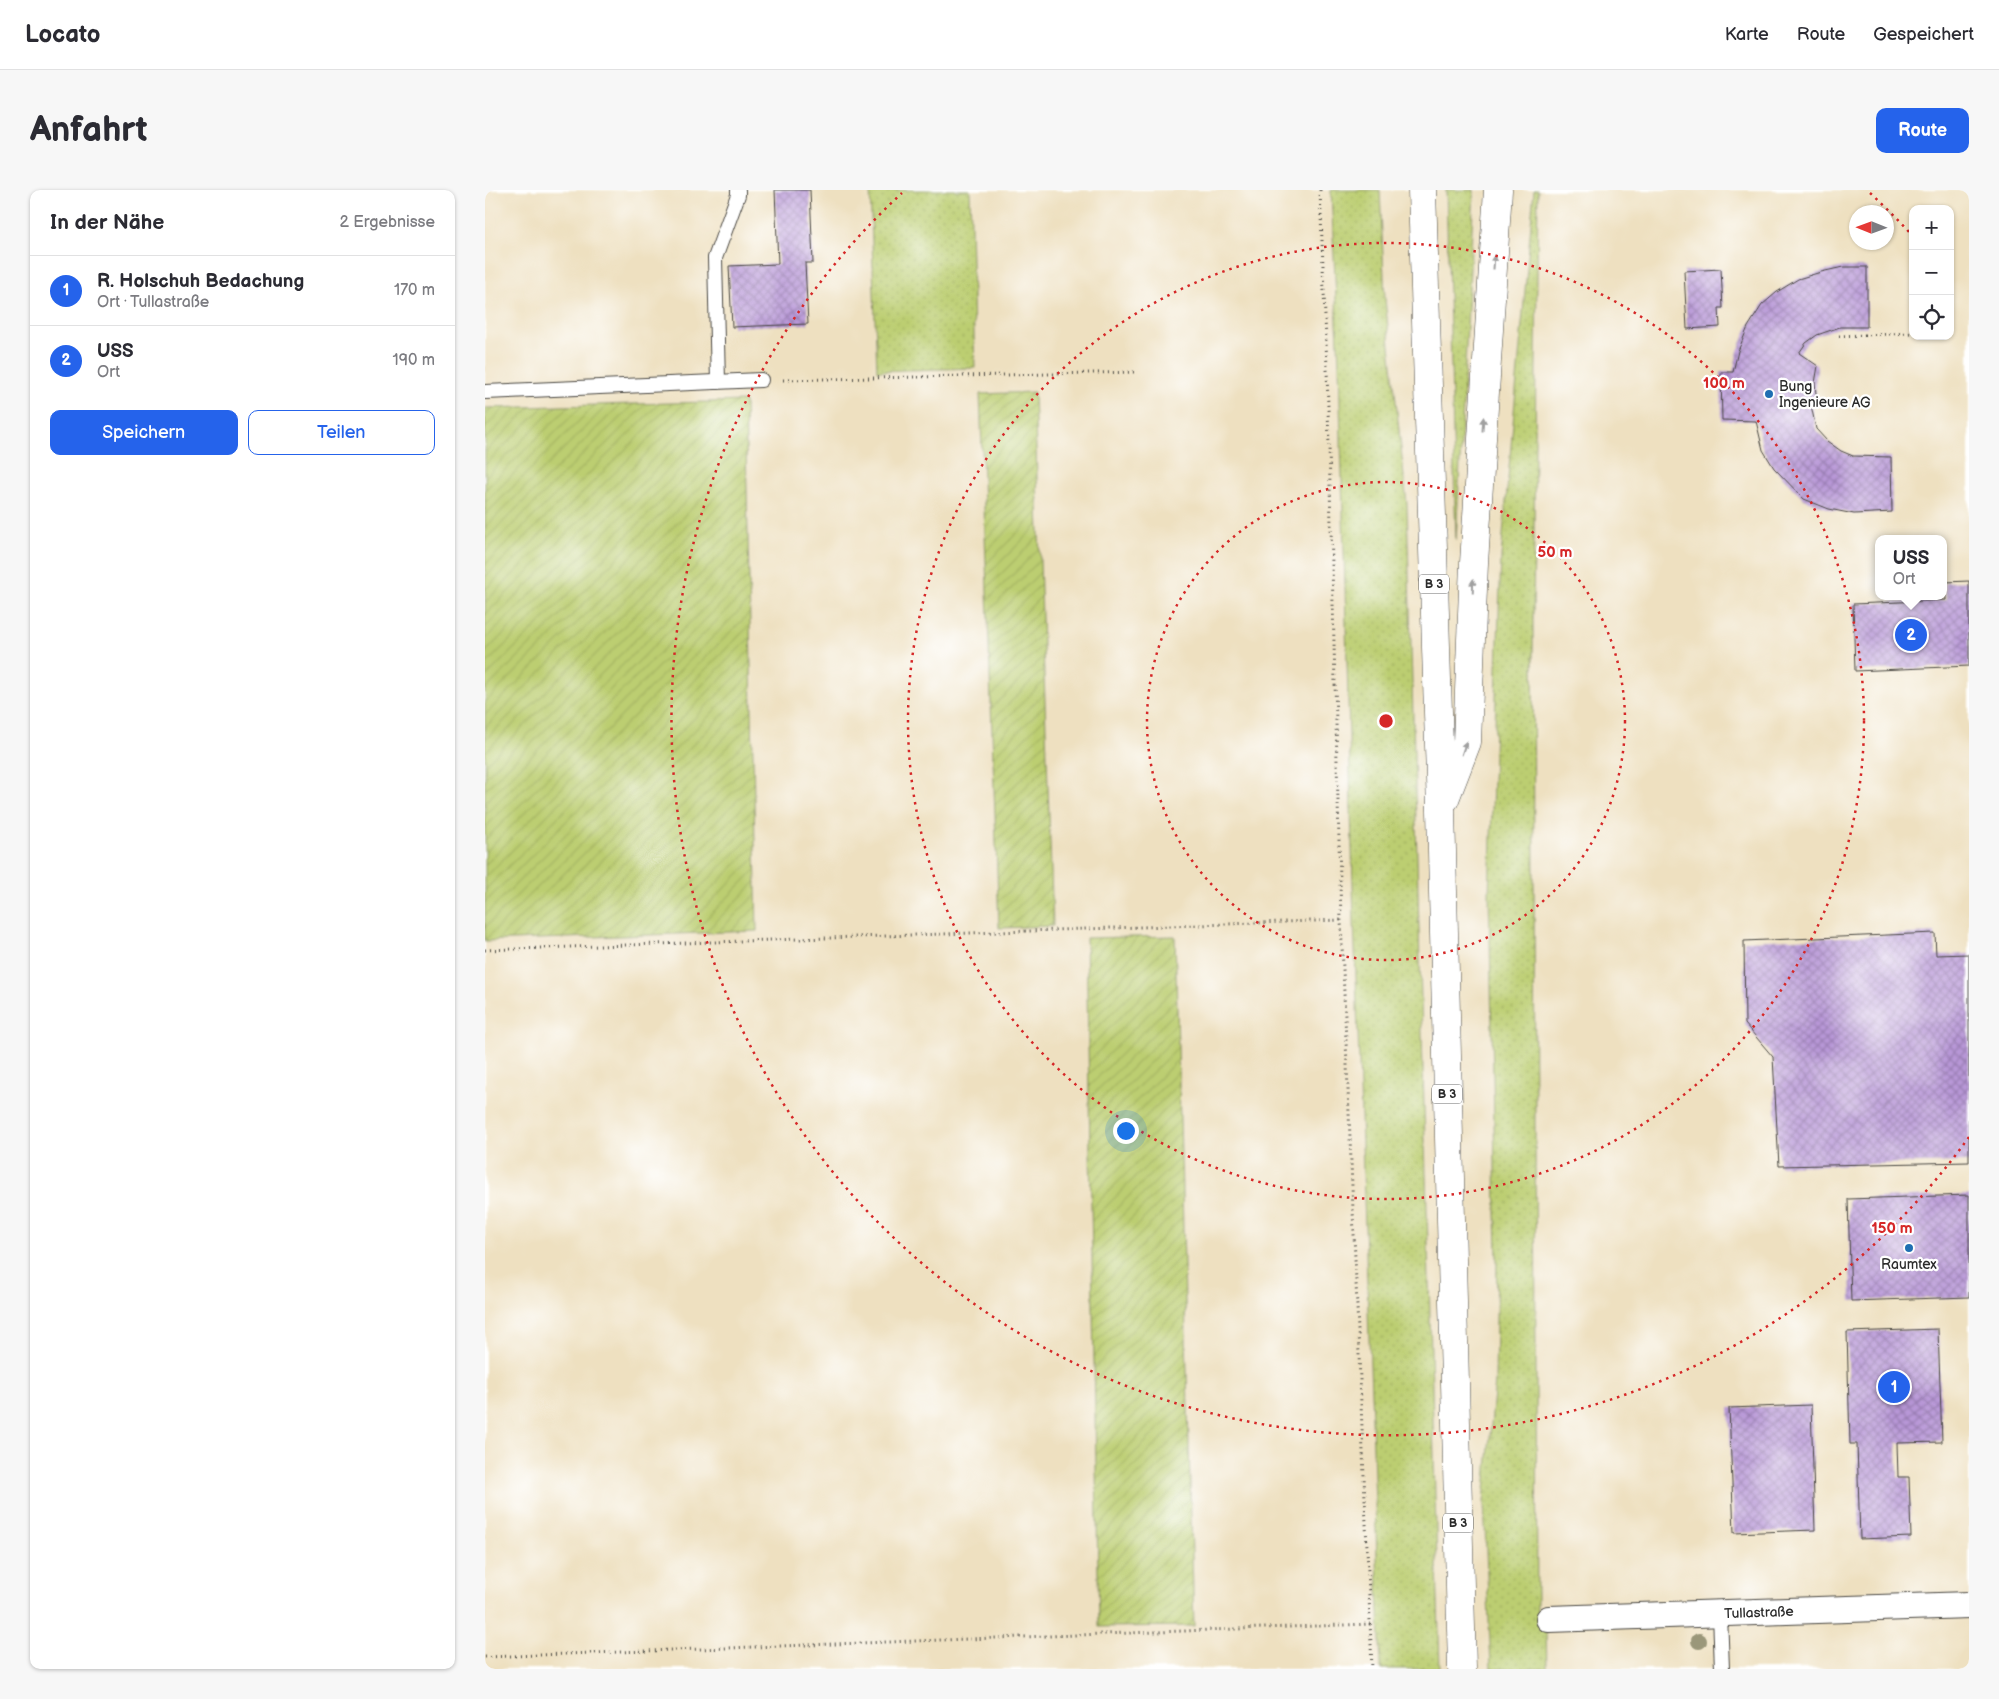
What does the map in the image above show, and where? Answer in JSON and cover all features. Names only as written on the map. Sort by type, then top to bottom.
[{"type":"main road","name":"B 3","points":[[1421,190],[1441,810],[1463,1669]]},
{"type":"main road","points":[[1441,810],[1467,742],[1474,564],[1498,190]]},
{"type":"street","name":"Tullastraße","points":[[1549,1619],[1969,1605]]},
{"type":"lane","points":[[718,382],[715,258],[738,195],[738,190]]},
{"type":"lane","points":[[485,392],[761,380]]},
{"type":"lane","points":[[1720,1614],[1722,1669]]},
{"type":"path","points":[[1320,190],[1327,367],[1341,920],[1372,1669]]},
{"type":"path","points":[[1839,336],[1909,333]]},
{"type":"path","points":[[761,380],[1137,372]]},
{"type":"path","points":[[485,950],[1341,920]]},
{"type":"path","points":[[485,1657],[1371,1624]]},
{"type":"green space","points":[[870,190],[970,190],[975,368],[877,371]]},
{"type":"green space","points":[[1331,190],[1380,190],[1385,299],[1407,504],[1440,1669],[1381,1669],[1354,922],[1339,366]]},
{"type":"green space","points":[[1446,190],[1474,190],[1456,541]]},
{"type":"green space","points":[[1534,190],[1538,190],[1533,620],[1537,1612],[1546,1631],[1547,1669],[1491,1669],[1484,1502],[1495,1381],[1497,1258],[1489,894],[1501,557]]},
{"type":"green space","points":[[1034,392],[1053,926],[999,928],[980,394]]},
{"type":"green space","points":[[745,401],[757,931],[485,941],[485,408]]},
{"type":"green space","points":[[1175,936],[1194,1626],[1099,1627],[1086,938]]},
{"type":"building","points":[[775,190],[810,190],[813,263],[805,263],[808,324],[732,327],[729,266],[778,264]]},
{"type":"building","name":"Bung Ingenieure AG","points":[[1843,267],[1867,267],[1867,327],[1840,327],[1817,335],[1806,343],[1799,353],[1818,366],[1815,383],[1817,405],[1811,405],[1816,429],[1827,441],[1841,451],[1853,456],[1891,457],[1892,512],[1854,514],[1829,509],[1804,499],[1774,468],[1763,450],[1756,421],[1722,420],[1721,372],[1733,372],[1738,351],[1748,327],[1762,305],[1777,292],[1798,279]]},
{"type":"building","points":[[1721,269],[1723,308],[1719,308],[1720,327],[1687,329],[1684,271]]},
{"type":"building","points":[[1969,581],[1969,666],[1855,671],[1853,604],[1947,600],[1947,582]]},
{"type":"building","points":[[1935,933],[1936,955],[1969,954],[1969,1162],[1779,1166],[1773,1057],[1745,1024],[1744,941]]},
{"type":"building","name":"Raumtex","points":[[1969,1195],[1969,1297],[1851,1301],[1848,1199]]},
{"type":"building","points":[[1938,1329],[1942,1442],[1897,1443],[1898,1477],[1909,1477],[1911,1537],[1860,1539],[1857,1444],[1850,1444],[1847,1332]]},
{"type":"building","points":[[1811,1405],[1815,1530],[1734,1533],[1729,1408]]},
{"type":"place","name":"Bung Ingenieure AG","points":[[1769,394]]},
{"type":"place","name":"USS","points":[[1911,635]]},
{"type":"place","name":"Raumtex","points":[[1909,1248]]},
{"type":"place","name":"R. Holschuh Bedachung","points":[[1894,1387]]}]
